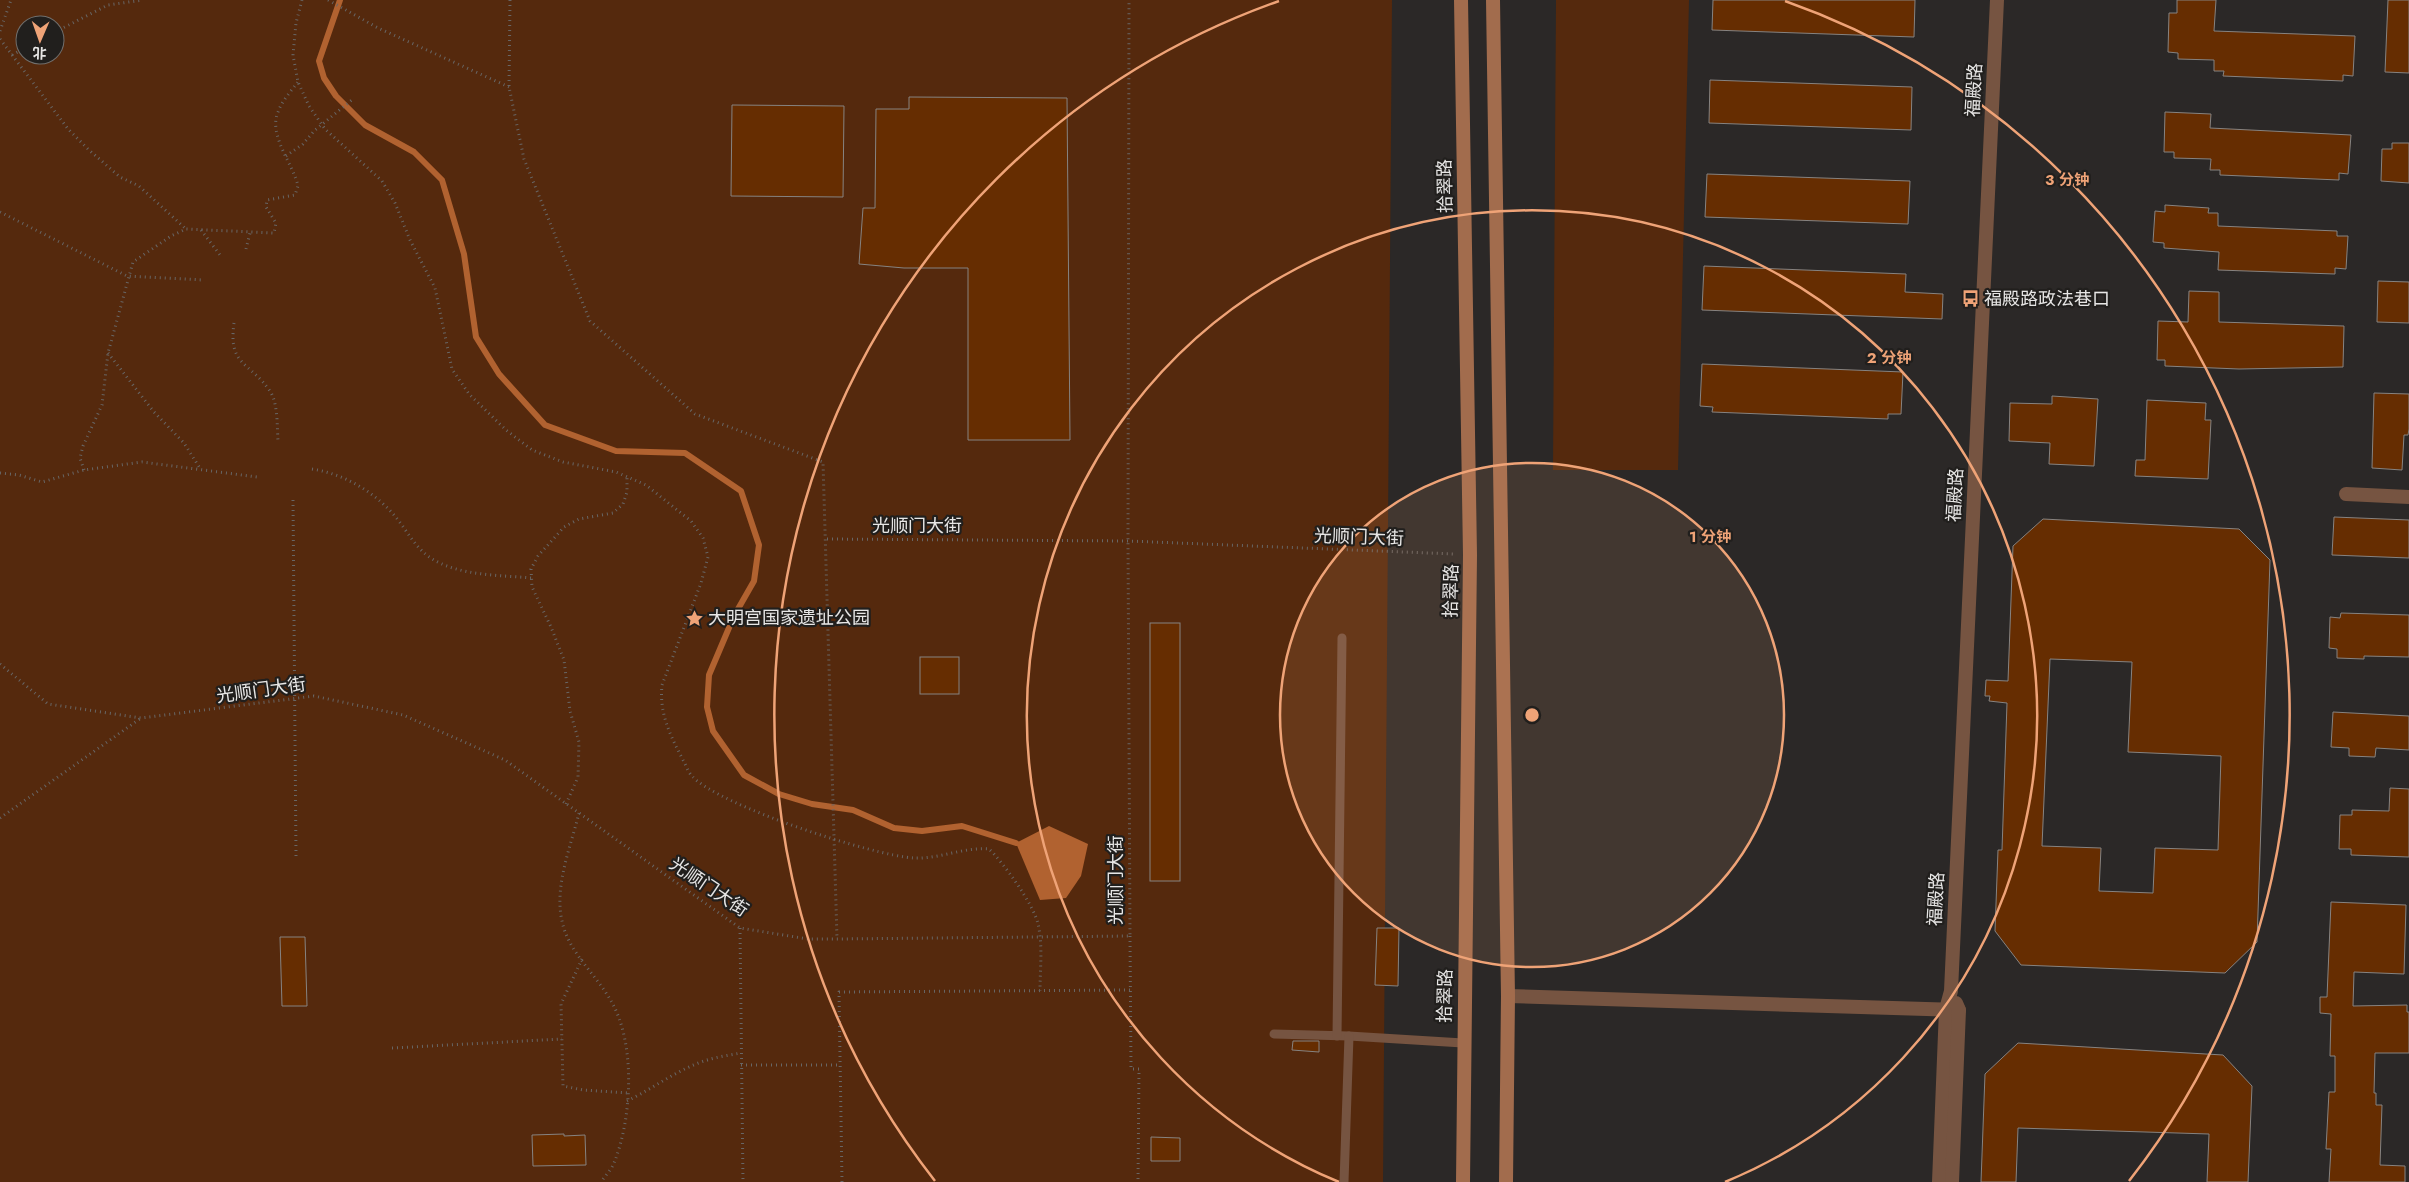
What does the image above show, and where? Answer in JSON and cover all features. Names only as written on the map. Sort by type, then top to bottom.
[{"type":"main road","name":"拾翠路","points":[[1461,0],[1470,555],[1463,1182]]},
{"type":"main road","points":[[1494,0],[1508,996],[1506,1182]]},
{"type":"street","name":"福殿路","points":[[1952,1182],[1951,991],[1997,0]]},
{"type":"street","points":[[2346,494],[2409,497]]},
{"type":"street","points":[[1508,996],[1952,1010]]},
{"type":"street","name":"福殿路","points":[[1939,1182],[1952,1010]]},
{"type":"lane","points":[[1337,1036],[1342,638]]},
{"type":"lane","points":[[1274,1034],[1349,1036],[1464,1044]]},
{"type":"lane","points":[[1344,1182],[1349,1036]]},
{"type":"path","points":[[0,31],[11,0]]},
{"type":"path","points":[[65,27],[108,6],[143,0]]},
{"type":"path","points":[[302,0],[296,23],[293,55],[298,82],[309,106],[322,125],[382,181],[395,204],[410,240],[435,288],[452,368],[469,394],[506,430],[532,450],[563,462],[616,472],[646,485],[691,522],[703,538],[708,558],[701,583],[662,685],[660,701],[663,716],[672,738],[692,776],[709,789],[757,813],[890,855],[914,858],[943,856],[963,849],[989,849],[999,859],[1032,909],[1038,923],[1040,936],[1040,990]]},
{"type":"path","points":[[328,0],[378,28],[509,87]]},
{"type":"path","points":[[510,0],[509,87],[524,159],[590,321],[695,414],[824,462],[837,939]]},
{"type":"path","points":[[1128,541],[1130,0]]},
{"type":"path","points":[[0,39],[68,129],[120,177],[139,186],[186,229]]},
{"type":"path","points":[[84,470],[80,458],[83,446],[102,405],[108,353],[133,262],[171,236],[186,229],[274,233],[276,223],[266,207],[267,200],[295,195],[298,186],[278,138],[275,124],[277,112],[298,82]]},
{"type":"path","points":[[286,156],[304,144],[322,125],[339,113],[353,99]]},
{"type":"path","points":[[0,212],[128,276],[204,280]]},
{"type":"path","points":[[201,230],[220,255]]},
{"type":"path","points":[[246,249],[250,233]]},
{"type":"path","points":[[234,323],[232,346],[236,357],[271,392],[278,440]]},
{"type":"path","points":[[108,353],[154,412],[184,442],[202,470]]},
{"type":"path","points":[[0,473],[19,475],[42,482],[84,470],[142,462],[257,477]]},
{"type":"path","points":[[312,469],[326,471],[347,479],[369,492],[393,514],[421,552],[450,568],[475,573],[531,578]]},
{"type":"path","points":[[566,804],[578,777],[580,742],[570,711],[564,660],[532,587],[531,570],[538,556],[564,527],[579,519],[613,513],[623,504],[628,492],[627,477]]},
{"type":"path","points":[[293,500],[296,856]]},
{"type":"path","name":"光顺门大街","points":[[827,539],[1128,541],[1470,555]]},
{"type":"path","name":"光顺门大街","points":[[0,664],[48,704],[141,718],[314,696],[403,715],[505,760],[740,928],[808,939],[1130,936],[1128,541]]},
{"type":"path","points":[[0,818],[141,718]]},
{"type":"path","points":[[579,813],[560,894],[561,920],[567,939],[612,1001],[622,1023],[627,1049],[628,1093],[624,1130],[613,1165],[601,1182]]},
{"type":"path","points":[[740,928],[740,1065],[743,1182]]},
{"type":"path","points":[[1130,936],[1131,1069],[1139,1069],[1138,1182]]},
{"type":"path","points":[[582,959],[561,1004],[563,1086],[583,1090],[628,1093]]},
{"type":"path","points":[[842,1182],[839,992],[1130,990]]},
{"type":"path","points":[[392,1048],[562,1039]]},
{"type":"path","points":[[627,1101],[652,1089],[673,1075],[706,1060],[741,1053]]},
{"type":"path","points":[[740,1065],[840,1065]]},
{"type":"shaded area","name":"大明宫国家遗址公园","points":[[0,0],[1392,0],[1383,1182],[0,1182]]},
{"type":"shaded area","points":[[1556,0],[1689,0],[1678,470],[1553,470]]},
{"type":"shaded area","points":[[1049,826],[1088,844],[1081,876],[1066,898],[1040,900],[1016,843]]},
{"type":"building","points":[[1713,0],[1915,0],[1914,37],[1712,30]]},
{"type":"building","points":[[2177,0],[2216,0],[2214,31],[2355,36],[2353,76],[2343,75],[2343,81],[2223,76],[2224,71],[2214,71],[2214,60],[2178,59],[2178,53],[2168,52],[2169,13],[2177,13]]},
{"type":"building","points":[[2388,0],[2409,0],[2409,73],[2385,72]]},
{"type":"building","points":[[1710,80],[1912,87],[1911,130],[1709,123]]},
{"type":"building","points":[[909,97],[1067,98],[1070,440],[968,440],[968,268],[904,268],[859,264],[863,208],[875,208],[876,109],[909,109]]},
{"type":"building","points":[[732,105],[844,106],[843,197],[731,196]]},
{"type":"building","points":[[2165,112],[2211,114],[2210,128],[2351,135],[2348,174],[2339,173],[2339,180],[2220,175],[2220,170],[2210,170],[2211,159],[2174,158],[2174,152],[2164,152]]},
{"type":"building","points":[[2392,143],[2409,143],[2409,183],[2381,181],[2382,149],[2392,149]]},
{"type":"building","points":[[1707,174],[1910,181],[1908,224],[1705,217]]},
{"type":"building","points":[[2165,205],[2209,208],[2208,213],[2218,213],[2218,226],[2337,231],[2337,236],[2348,236],[2346,269],[2335,268],[2335,274],[2218,270],[2219,252],[2164,248],[2164,243],[2153,242],[2155,211],[2165,212]]},
{"type":"building","points":[[1704,266],[1906,274],[1905,292],[1943,294],[1942,319],[1702,310]]},
{"type":"building","points":[[2378,281],[2409,282],[2409,323],[2377,322]]},
{"type":"building","points":[[2189,291],[2219,292],[2219,322],[2344,326],[2343,367],[2239,369],[2165,366],[2165,360],[2157,360],[2158,321],[2188,322]]},
{"type":"building","points":[[1702,364],[1903,372],[1901,414],[1888,414],[1888,419],[1712,412],[1713,407],[1700,406]]},
{"type":"building","points":[[2374,393],[2409,394],[2409,429],[2408,435],[2404,435],[2402,470],[2372,468]]},
{"type":"building","points":[[2052,396],[2098,399],[2094,466],[2049,464],[2050,443],[2009,441],[2010,403],[2052,404]]},
{"type":"building","points":[[2147,400],[2206,403],[2205,420],[2211,420],[2208,479],[2135,476],[2136,460],[2145,460]]},
{"type":"building","points":[[2334,517],[2409,520],[2409,558],[2332,555]]},
{"type":"building","points":[[2043,519],[2239,529],[2270,560],[2257,942],[2225,973],[2021,965],[1995,931],[1998,850],[2002,850],[2007,703],[1989,701],[1990,696],[1985,696],[1986,680],[2008,681],[2013,546]],"holes":[[[2050,659],[2132,662],[2128,752],[2221,756],[2218,850],[2155,848],[2153,893],[2099,891],[2101,848],[2042,846]]]},
{"type":"building","points":[[2341,613],[2409,615],[2409,657],[2364,656],[2364,659],[2337,658],[2337,649],[2329,648],[2330,617],[2340,618]]},
{"type":"building","points":[[1150,623],[1180,623],[1180,881],[1150,881]]},
{"type":"building","points":[[920,657],[959,657],[959,694],[920,694]]},
{"type":"building","points":[[2333,712],[2409,716],[2409,750],[2376,748],[2375,757],[2349,756],[2349,748],[2331,747]]},
{"type":"building","points":[[2390,788],[2409,789],[2409,857],[2351,855],[2351,849],[2339,849],[2340,815],[2352,815],[2352,810],[2389,811]]},
{"type":"building","points":[[2331,902],[2406,905],[2404,974],[2354,972],[2353,1006],[2407,1005],[2407,1012],[2409,1012],[2409,1053],[2375,1053],[2374,1093],[2376,1093],[2376,1105],[2382,1105],[2380,1165],[2405,1166],[2405,1182],[2329,1182],[2331,1149],[2326,1149],[2329,1092],[2335,1092],[2335,1056],[2330,1056],[2331,1014],[2320,1013],[2320,997],[2327,997]]},
{"type":"building","points":[[1377,928],[1399,928],[1398,986],[1375,985]]},
{"type":"building","points":[[280,937],[305,937],[307,1006],[282,1006]]},
{"type":"building","points":[[1293,1041],[1319,1041],[1319,1052],[1292,1050]]},
{"type":"building","points":[[2018,1043],[2223,1055],[2252,1086],[2248,1182],[2207,1182],[2209,1134],[2018,1128],[2016,1182],[1981,1182],[1985,1074]]},
{"type":"building","points":[[564,1134],[564,1136],[585,1135],[586,1165],[533,1166],[532,1135]]},
{"type":"building","points":[[1151,1137],[1180,1138],[1180,1161],[1151,1161]]},
{"type":"waterway","points":[[340,0],[319,61],[324,78],[336,96],[365,125],[414,152],[442,180],[464,254],[476,337],[499,374],[545,425],[616,451],[685,453],[741,491],[759,545],[754,581],[734,616],[709,675],[707,707],[713,731],[744,775],[779,794],[812,804],[853,810],[894,828],[922,831],[962,826],[1016,843]]},
{"type":"place","name":"福殿路政法巷口","points":[[1970,299]]},
{"type":"place","name":"大明宫国家遗址公园","points":[[694,618]]}]
